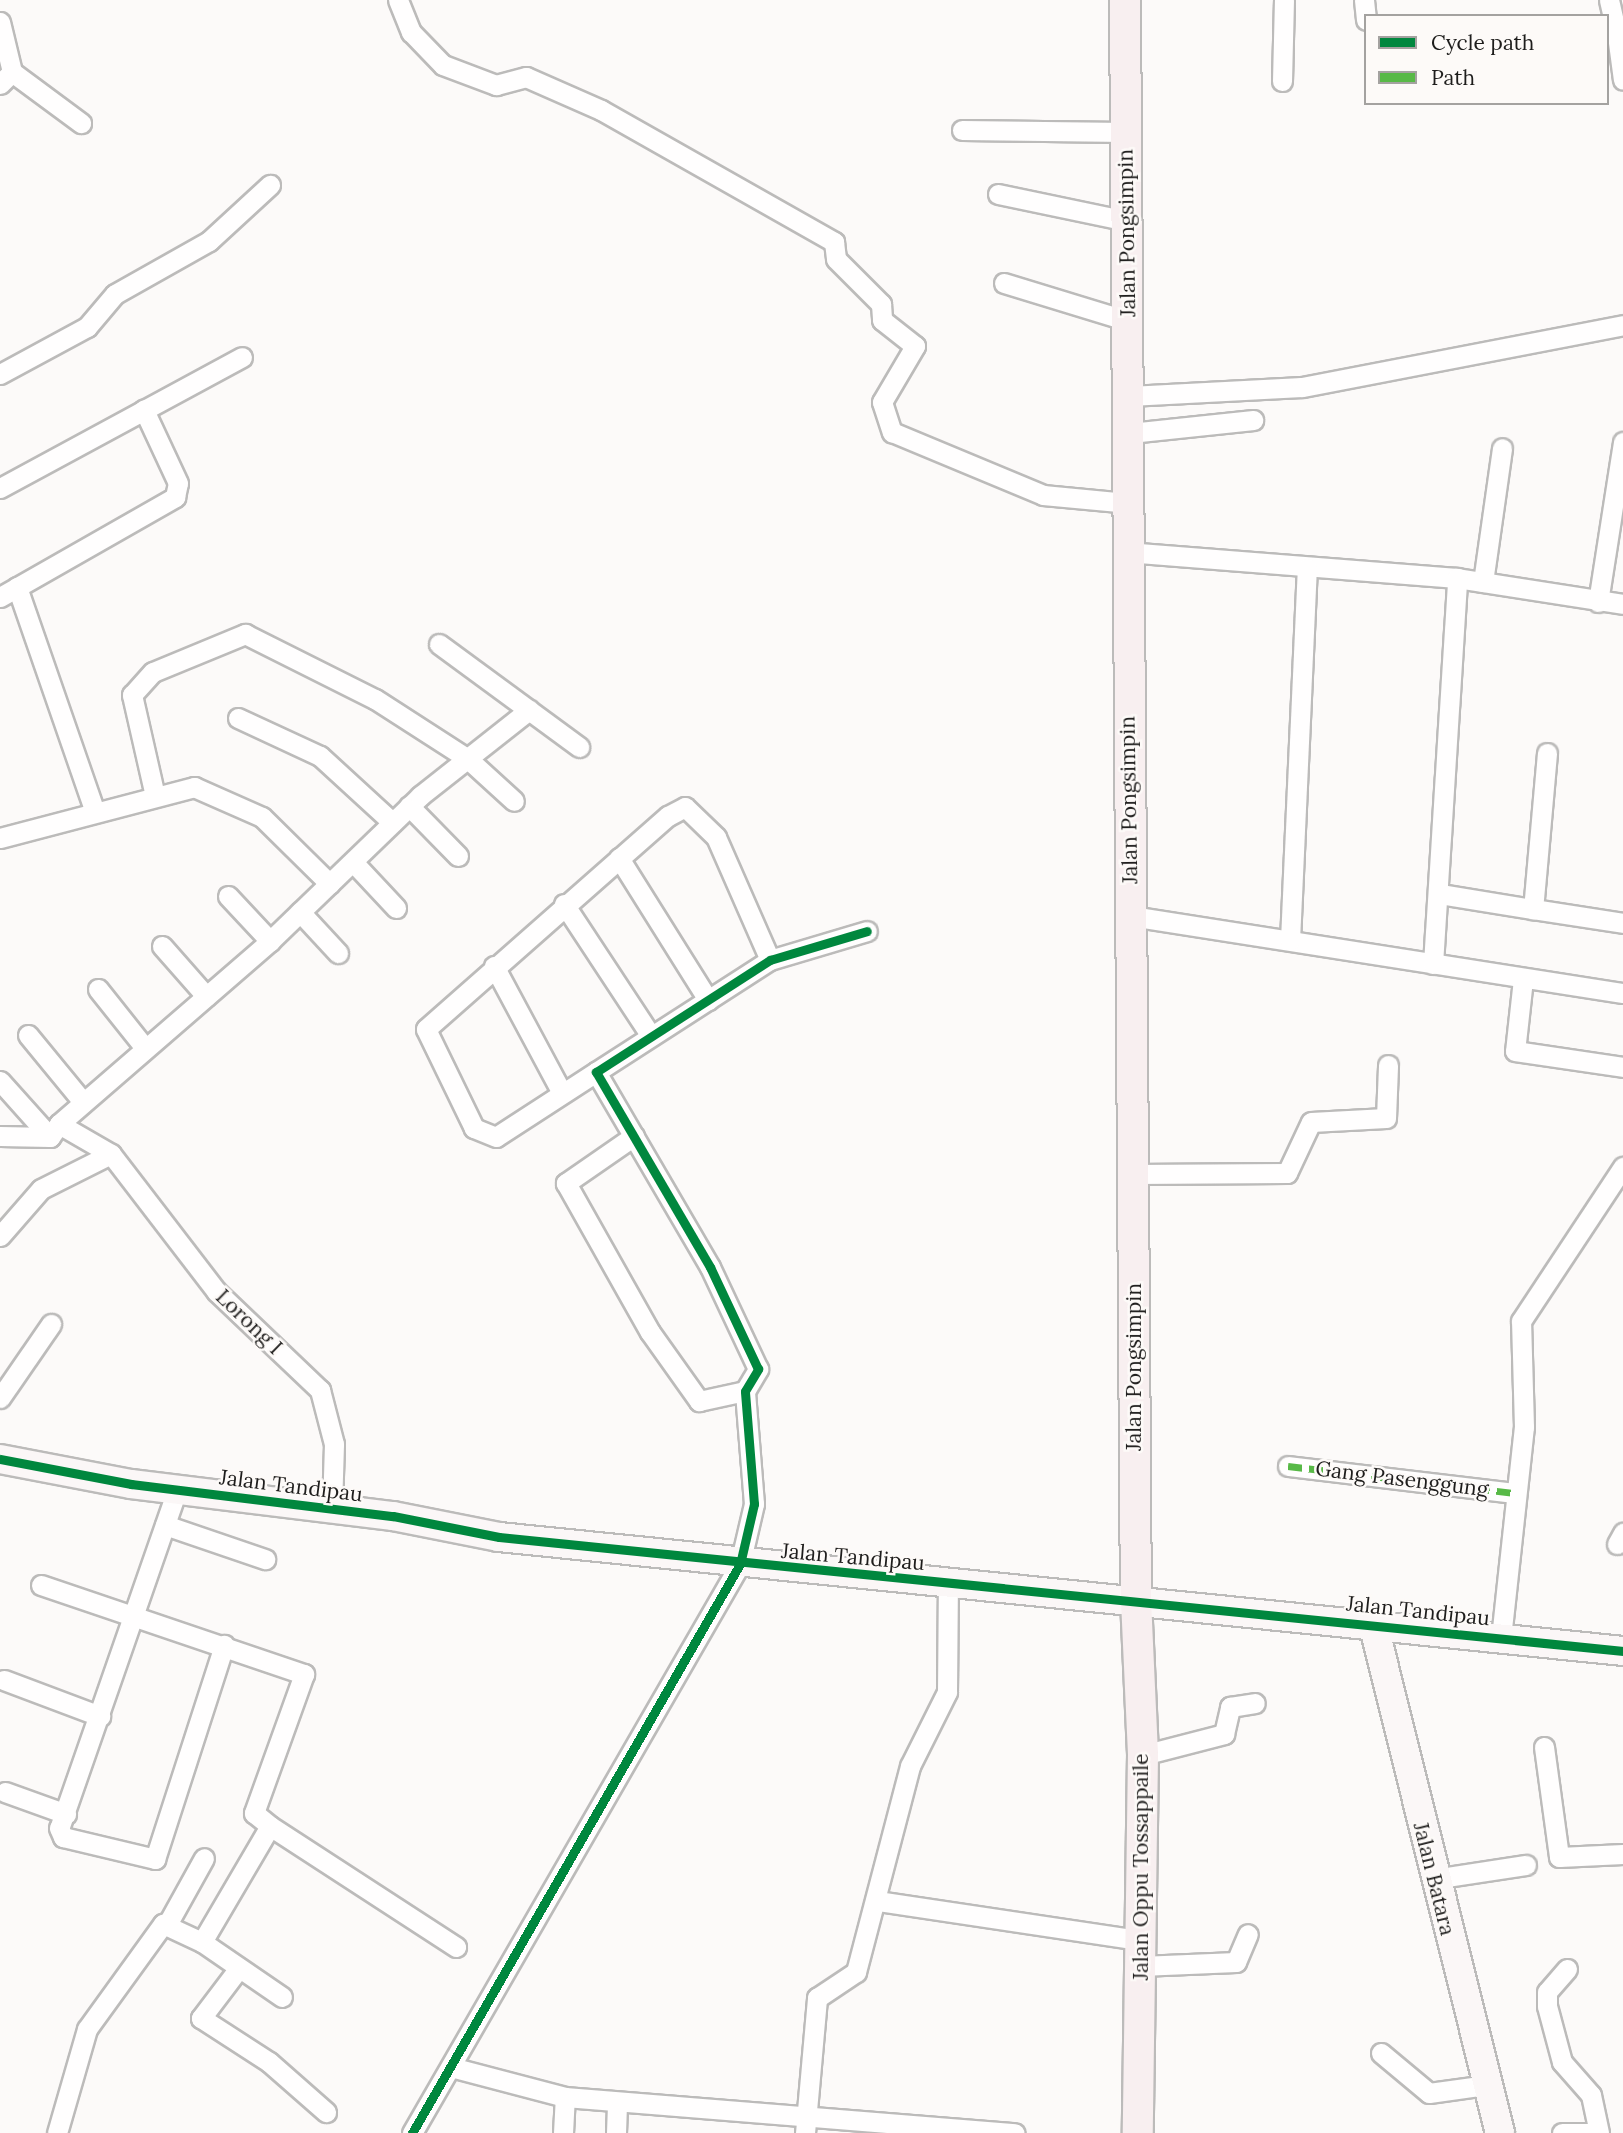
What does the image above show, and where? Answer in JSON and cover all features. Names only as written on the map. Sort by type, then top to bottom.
[{"type":"main road","name":"Jalan Pongsimpin","points":[[1125,0],[1130,433],[1126,552],[1136,1600]]},
{"type":"main road","name":"Jalan Oppu Tossappaile","points":[[1136,1600],[1143,1755],[1138,2133]]},
{"type":"street","points":[[398,0],[411,32],[443,65],[496,85],[526,77],[601,110],[834,242],[836,259],[881,304],[882,320],[915,346],[882,402],[892,432],[1044,495],[1128,503]]},
{"type":"street","points":[[1282,81],[1284,0]]},
{"type":"street","points":[[1609,0],[1620,34],[1623,80]]},
{"type":"street","points":[[0,22],[6,78],[80,123]]},
{"type":"street","points":[[962,130],[1126,132]]},
{"type":"street","points":[[0,374],[87,327],[116,294],[209,241],[270,186]]},
{"type":"street","points":[[998,194],[1127,221]]},
{"type":"street","points":[[1004,283],[1128,321]]},
{"type":"street","points":[[1129,396],[1302,387],[1623,325]]},
{"type":"street","points":[[0,488],[242,357]]},
{"type":"street","points":[[95,812],[9,592],[176,497],[178,483],[144,410]]},
{"type":"street","points":[[1130,433],[1253,420]]},
{"type":"street","points":[[1598,602],[1623,442]]},
{"type":"street","points":[[1483,582],[1502,448]]},
{"type":"street","points":[[1126,552],[1457,578],[1623,604]]},
{"type":"street","points":[[1290,940],[1307,568]]},
{"type":"street","points":[[1433,964],[1440,894],[1457,578]]},
{"type":"street","points":[[155,796],[132,695],[153,672],[233,635],[260,637],[349,684],[468,760],[514,801]]},
{"type":"street","points":[[439,644],[579,747]]},
{"type":"street","points":[[0,1136],[54,1130],[270,941],[409,806],[529,709]]},
{"type":"street","points":[[238,719],[331,764],[392,822]]},
{"type":"street","points":[[1534,909],[1547,753]]},
{"type":"street","points":[[0,838],[194,787],[261,817],[330,884]]},
{"type":"street","points":[[409,806],[458,856]]},
{"type":"street","points":[[770,960],[716,837],[685,807],[564,904],[426,1029],[474,1128],[496,1136],[561,1091],[596,1072],[770,960],[867,931]]},
{"type":"street","points":[[619,858],[708,1000]]},
{"type":"street","points":[[353,862],[396,908]]},
{"type":"street","points":[[1440,894],[1623,923]]},
{"type":"street","points":[[228,896],[270,941]]},
{"type":"street","points":[[564,904],[651,1036]]},
{"type":"street","points":[[300,912],[338,953]]},
{"type":"street","points":[[1131,916],[1623,993]]},
{"type":"street","points":[[162,946],[206,996]]},
{"type":"street","points":[[494,966],[561,1091]]},
{"type":"street","points":[[1523,979],[1515,1051],[1623,1066]]},
{"type":"street","points":[[98,989],[145,1048]]},
{"type":"street","points":[[28,1035],[83,1102]]},
{"type":"street","points":[[1133,1174],[1287,1173],[1311,1122],[1385,1118],[1388,1065]]},
{"type":"street","points":[[412,2133],[740,1564],[754,1504],[745,1391],[758,1369],[710,1267],[596,1072]]},
{"type":"street","points":[[0,1082],[54,1130],[111,1154]]},
{"type":"street","points":[[634,1136],[566,1183],[650,1332],[699,1401],[745,1391]]},
{"type":"street","points":[[0,1236],[41,1189],[111,1154]]},
{"type":"street","name":"Lorong I","points":[[111,1154],[216,1291],[320,1390],[334,1444],[332,1507]]},
{"type":"street","points":[[1501,1638],[1524,1427],[1523,1314],[1622,1170]]},
{"type":"street","points":[[0,1398],[51,1324]]},
{"type":"street","name":"Jalan Tandipau","points":[[0,1459],[177,1490],[332,1507],[499,1537],[740,1564],[1373,1623],[1623,1651]]},
{"type":"street","name":"Gang Pasenggung","points":[[1288,1466],[1515,1493]]},
{"type":"street","points":[[177,1490],[59,1828],[65,1838],[155,1859],[224,1645]]},
{"type":"street","points":[[165,1525],[265,1559]]},
{"type":"street","points":[[806,2126],[817,1998],[856,1972],[878,1901],[910,1766],[949,1682],[948,1583]]},
{"type":"street","points":[[41,1586],[135,1613],[306,1676],[254,1813],[456,1947]]},
{"type":"street","name":"Jalan Batara","points":[[1373,1623],[1434,1879],[1500,2133]]},
{"type":"street","points":[[4,1680],[100,1716]]},
{"type":"street","points":[[1143,1755],[1224,1734],[1230,1707],[1255,1703]]},
{"type":"street","points":[[1544,1747],[1559,1857],[1623,1854]]},
{"type":"street","points":[[5,1792],[66,1814]]},
{"type":"street","points":[[202,1942],[270,1826]]},
{"type":"street","points":[[57,2133],[90,2023],[169,1923],[204,1858]]},
{"type":"street","points":[[1434,1879],[1526,1865]]},
{"type":"street","points":[[878,1901],[1140,1953],[1236,1962],[1248,1934]]},
{"type":"street","points":[[169,1923],[202,1942],[282,1997]]},
{"type":"street","points":[[239,1968],[201,2018],[269,2062],[326,2112]]},
{"type":"street","points":[[1567,1969],[1547,1992],[1547,2006],[1562,2062],[1591,2095],[1600,2133]]},
{"type":"street","points":[[1381,2053],[1429,2093],[1487,2085]]},
{"type":"street","points":[[451,2067],[565,2097],[806,2126],[1016,2133]]},
{"type":"street","points":[[563,2133],[565,2097]]},
{"type":"street","points":[[616,2133],[617,2102]]},
{"type":"street","points":[[1562,2133],[1588,2133]]},
{"type":"marked path","points":[[1288,1466],[1515,1493]]},
{"type":"cycle path","points":[[412,2133],[740,1564],[754,1504],[745,1391],[758,1369],[710,1267],[596,1072],[770,960],[867,931]]},
{"type":"cycle path","points":[[0,1459],[131,1484],[393,1516],[499,1537],[1623,1651]]}]
